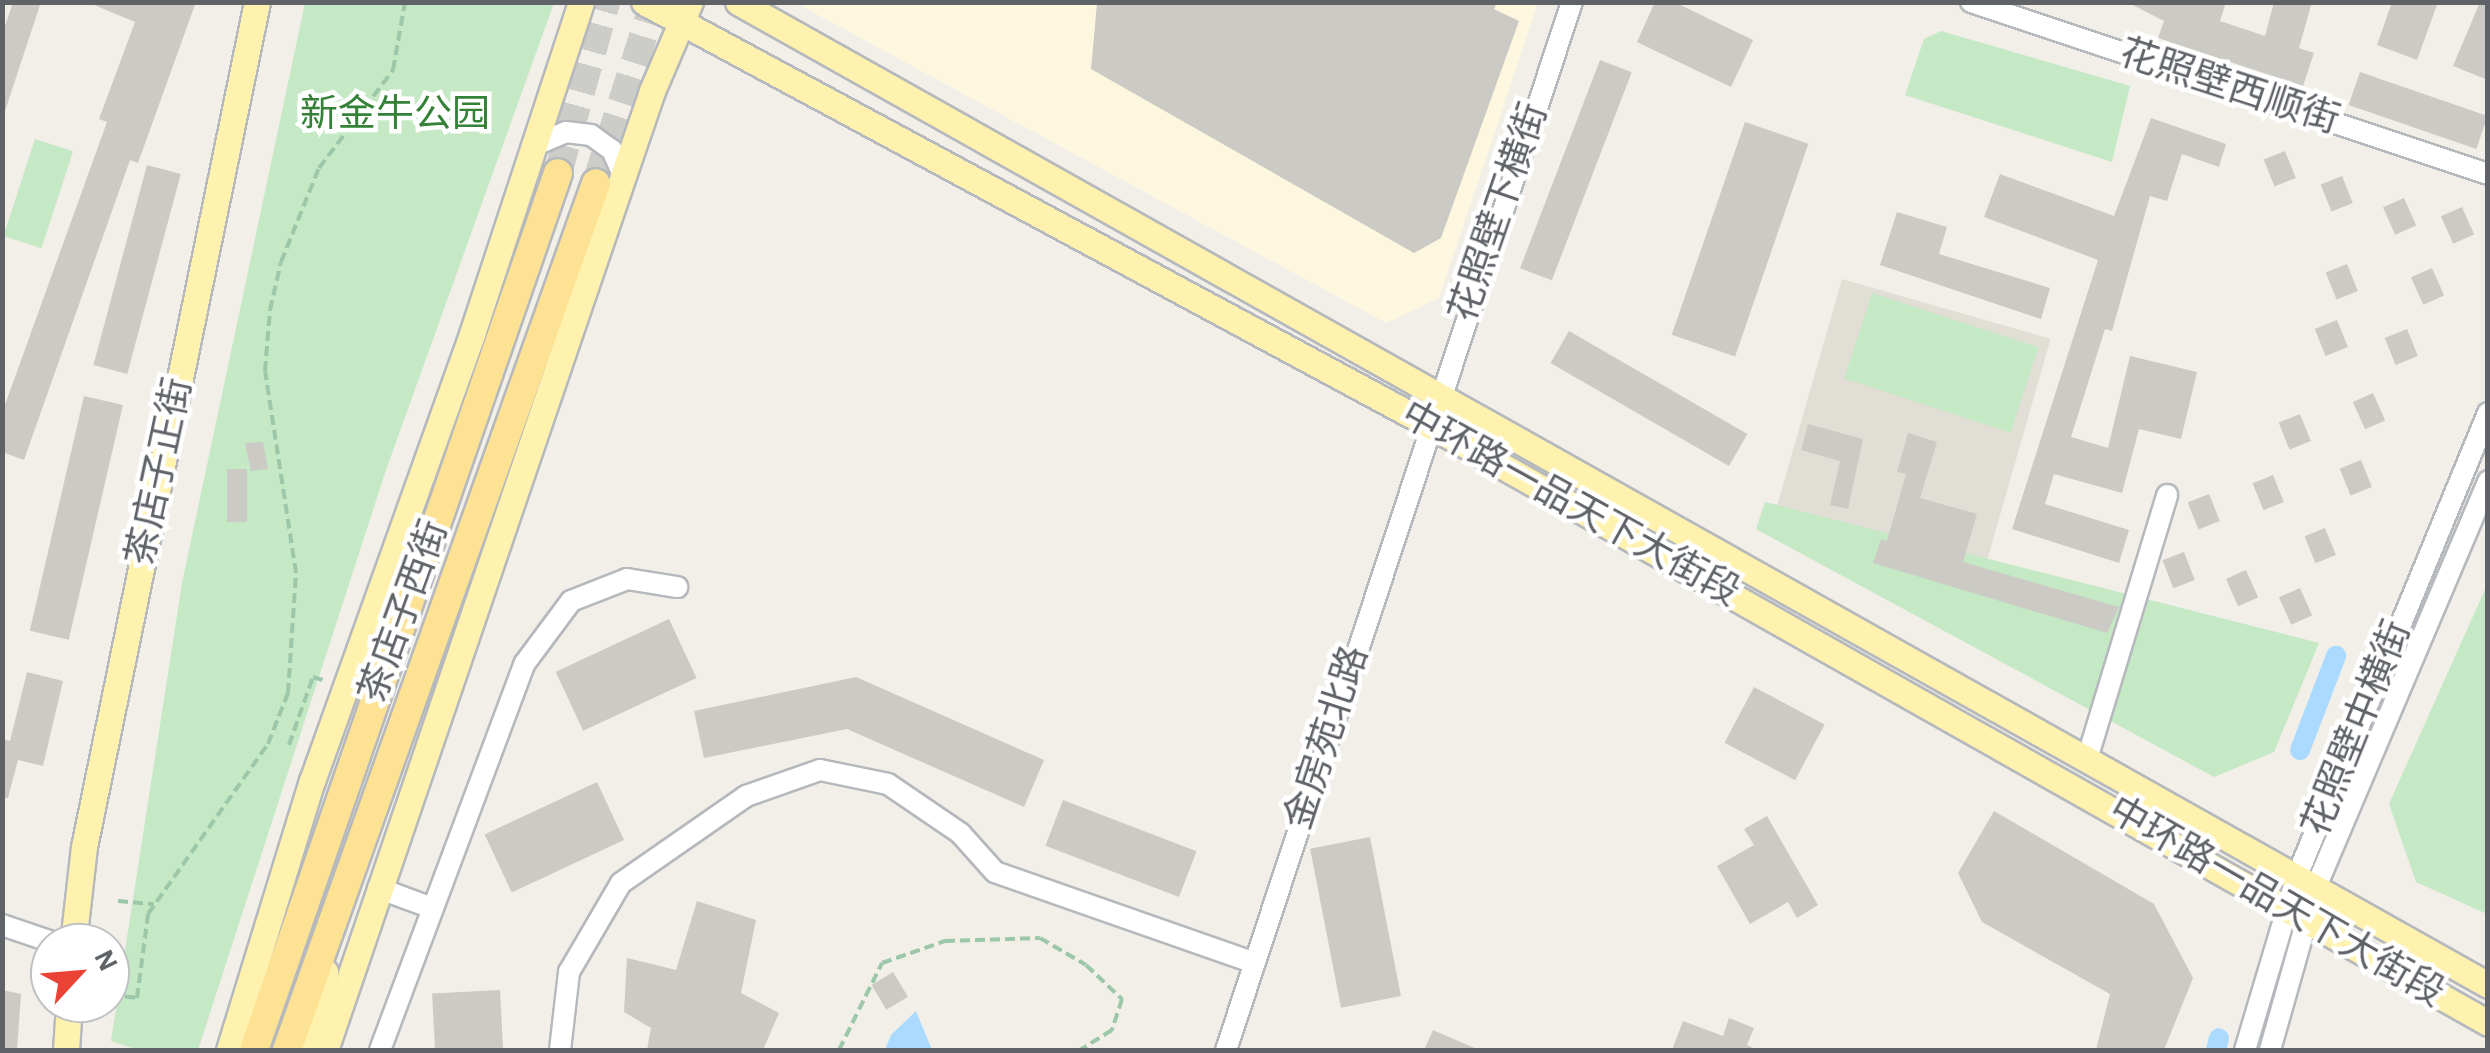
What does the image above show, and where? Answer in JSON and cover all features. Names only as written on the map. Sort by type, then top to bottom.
[{"type":"highway","name":"茶店子西街","points":[[254,1050],[558,174]]},
{"type":"highway","points":[[286,1050],[596,183]]},
{"type":"main road","name":"茶店子正街","points":[[75,923],[84,847],[257,2]]},
{"type":"main road","points":[[229,1050],[312,782],[580,2]]},
{"type":"main road","name":"中环路一品天下大街段","points":[[644,2],[685,13],[1428,424],[2488,1023]]},
{"type":"main road","name":"中环路一品天下大街段","points":[[738,2],[2488,985]]},
{"type":"main road","points":[[325,1050],[623,174],[685,13]]},
{"type":"main road","points":[[309,1050],[342,888]]},
{"type":"main road","points":[[66,1050],[68,1023]]},
{"type":"street","name":"花照壁下横街","points":[[1428,424],[1572,2]]},
{"type":"street","name":"花照壁西顺街","points":[[1970,2],[2488,174]]},
{"type":"street","points":[[533,146],[566,132],[591,135],[612,150],[623,174]]},
{"type":"street","name":"花照壁中横街","points":[[2245,1050],[2488,413]]},
{"type":"street","name":"金房苑北路","points":[[1226,1050],[1428,424]]},
{"type":"street","name":"花照壁中横街","points":[[2307,881],[2488,481]]},
{"type":"street","points":[[2087,759],[2167,496]]},
{"type":"street","points":[[380,1050],[525,662],[571,601],[627,578],[677,587]]},
{"type":"street","points":[[560,1050],[569,972],[621,883],[746,796],[820,770],[888,784],[960,833],[995,872],[1255,963]]},
{"type":"street","points":[[378,888],[432,908]]},
{"type":"street","name":"花照壁中横街","points":[[2270,1050],[2296,914]]},
{"type":"street","points":[[2,925],[30,935]]},
{"type":"path","points":[[130,997],[137,998],[154,904],[268,744],[288,693],[296,573],[266,372],[270,310],[299,212],[319,168],[392,70],[405,2]]},
{"type":"path","points":[[289,745],[314,677],[326,681]]},
{"type":"path","points":[[118,901],[154,904]]},
{"type":"path","points":[[839,1050],[882,964],[945,941],[1040,938],[1086,964],[1122,999],[1112,1030],[1080,1050]]},
{"type":"shaded area","points":[[796,3],[1538,3],[1439,298],[1386,323]]},
{"type":"shaded area","points":[[1842,279],[2051,339],[1986,566],[1777,506]]},
{"type":"green space","name":"新金牛公园","points":[[305,3],[554,3],[386,470],[198,1050],[138,1050],[111,1041],[114,1023],[130,1023],[129,923],[182,583]]},
{"type":"green space","points":[[1941,31],[2130,86],[2112,162],[1905,95],[1924,39]]},
{"type":"green space","points":[[35,139],[73,151],[42,248],[3,236]]},
{"type":"green space","points":[[1872,293],[2038,347],[2011,433],[1844,379]]},
{"type":"green space","points":[[1765,502],[2319,643],[2274,752],[2214,777],[1756,529]]},
{"type":"green space","points":[[2487,585],[2487,914],[2416,882],[2389,804]]},
{"type":"water","points":[[916,1011],[932,1050],[885,1050],[891,1035]]},
{"type":"building","points":[[13,2],[41,2],[5,111],[2,35]]},
{"type":"building","points":[[87,2],[196,2],[138,163],[130,160],[24,460],[2,452],[2,413],[107,122],[99,119],[135,22]]},
{"type":"building","points":[[1655,2],[1674,2],[1753,40],[1731,87],[1637,42]]},
{"type":"building","points":[[2127,2],[2226,2],[2220,21],[2265,36],[2274,2],[2312,2],[2299,48],[2314,53],[2303,86],[2158,38],[2164,21]]},
{"type":"building","points":[[2392,2],[2438,2],[2417,60],[2377,45]]},
{"type":"building","points":[[2480,2],[2488,2],[2488,80],[2453,66]]},
{"type":"building","points":[[1097,3],[1497,3],[1494,9],[1519,21],[1441,238],[1414,253],[1091,69]]},
{"type":"building","points":[[1600,60],[1632,72],[1552,280],[1520,268]]},
{"type":"building","points":[[2360,72],[2488,116],[2476,149],[2349,105]]},
{"type":"building","points":[[2151,118],[2226,144],[2219,167],[2182,154],[2167,201],[2150,196],[2112,331],[2105,329],[2071,437],[2108,448],[2130,356],[2197,372],[2181,439],[2139,429],[2122,493],[2054,474],[2045,504],[2129,530],[2119,563],[2012,529],[2098,260],[1984,217],[2000,174],[2114,216]]},
{"type":"building","points":[[1745,122],[1808,144],[1735,357],[1672,335]]},
{"type":"building","points":[[2285,151],[2296,178],[2275,187],[2264,160]]},
{"type":"building","points":[[147,165],[181,174],[127,374],[93,365]]},
{"type":"building","points":[[2342,176],[2353,203],[2332,212],[2321,185]]},
{"type":"building","points":[[2404,198],[2416,225],[2395,235],[2383,207]]},
{"type":"building","points":[[2462,207],[2474,234],[2453,244],[2441,216]]},
{"type":"building","points":[[1897,212],[1947,227],[1939,254],[2050,288],[2041,319],[1880,265]]},
{"type":"building","points":[[2347,264],[2358,291],[2337,300],[2326,273]]},
{"type":"building","points":[[2432,268],[2444,295],[2423,305],[2411,277]]},
{"type":"building","points":[[2337,320],[2348,347],[2326,356],[2315,329]]},
{"type":"building","points":[[2407,329],[2418,356],[2396,365],[2385,338]]},
{"type":"building","points":[[1569,331],[1747,434],[1729,466],[1550,363]]},
{"type":"building","points":[[2373,393],[2385,420],[2365,429],[2353,402]]},
{"type":"building","points":[[84,396],[123,405],[69,640],[30,631]]},
{"type":"building","points":[[2300,414],[2311,441],[2290,450],[2279,423]]},
{"type":"building","points":[[1808,424],[1863,439],[1848,509],[1830,505],[1840,461],[1801,450]]},
{"type":"building","points":[[1908,433],[1937,442],[1920,498],[1977,514],[1963,562],[2119,607],[2107,633],[1873,563],[1881,539],[1887,541],[1906,474],[1897,472]]},
{"type":"building","points":[[263,442],[268,469],[251,471],[245,443]]},
{"type":"building","points":[[2361,460],[2372,487],[2351,496],[2340,469]]},
{"type":"building","points":[[227,469],[247,469],[247,522],[227,522]]},
{"type":"building","points":[[2273,475],[2284,502],[2263,510],[2253,483]]},
{"type":"building","points":[[2209,494],[2220,521],[2199,530],[2188,503]]},
{"type":"building","points":[[2325,528],[2336,555],[2315,563],[2305,536]]},
{"type":"building","points":[[2184,552],[2195,580],[2173,588],[2163,560]]},
{"type":"building","points":[[2246,570],[2258,597],[2238,606],[2226,579]]},
{"type":"building","points":[[2300,588],[2312,615],[2291,625],[2279,597]]},
{"type":"building","points":[[669,619],[696,678],[583,731],[556,672]]},
{"type":"building","points":[[27,672],[63,681],[43,766],[18,760],[8,798],[2,798],[2,739],[10,741]]},
{"type":"building","points":[[856,677],[1044,760],[1024,807],[847,729],[704,758],[694,711]]},
{"type":"building","points":[[1754,687],[1825,725],[1795,780],[1724,743]]},
{"type":"building","points":[[597,782],[624,840],[512,892],[485,834]]},
{"type":"building","points":[[1063,800],[1197,851],[1179,897],[1045,846]]},
{"type":"building","points":[[1994,811],[2154,904],[2193,978],[2164,1050],[2096,1050],[2110,994],[1982,922],[1958,873]]},
{"type":"building","points":[[1767,816],[1818,905],[1797,918],[1788,902],[1750,924],[1717,866],[1754,845],[1744,829]]},
{"type":"building","points":[[1370,837],[1401,996],[1341,1008],[1310,849]]},
{"type":"building","points":[[697,901],[756,920],[741,993],[779,1013],[763,1050],[647,1050],[651,1028],[624,1012],[627,958],[676,970]]},
{"type":"building","points":[[893,972],[908,997],[887,1010],[872,985]]},
{"type":"building","points":[[2,990],[21,994],[17,1050],[2,1050]]},
{"type":"building","points":[[500,990],[503,1050],[435,1050],[432,994]]},
{"type":"building","points":[[1729,1018],[1754,1028],[1747,1045],[1757,1050],[1672,1050],[1683,1021],[1723,1036]]},
{"type":"building","points":[[1433,1030],[1479,1050],[1424,1050]]},
{"type":"waterway","points":[[2300,750],[2336,656]]},
{"type":"waterway","points":[[2216,1050],[2219,1038]]},
{"type":"tunnel","points":[[558,173],[606,2]]},
{"type":"tunnel","points":[[596,183],[654,2]]}]
